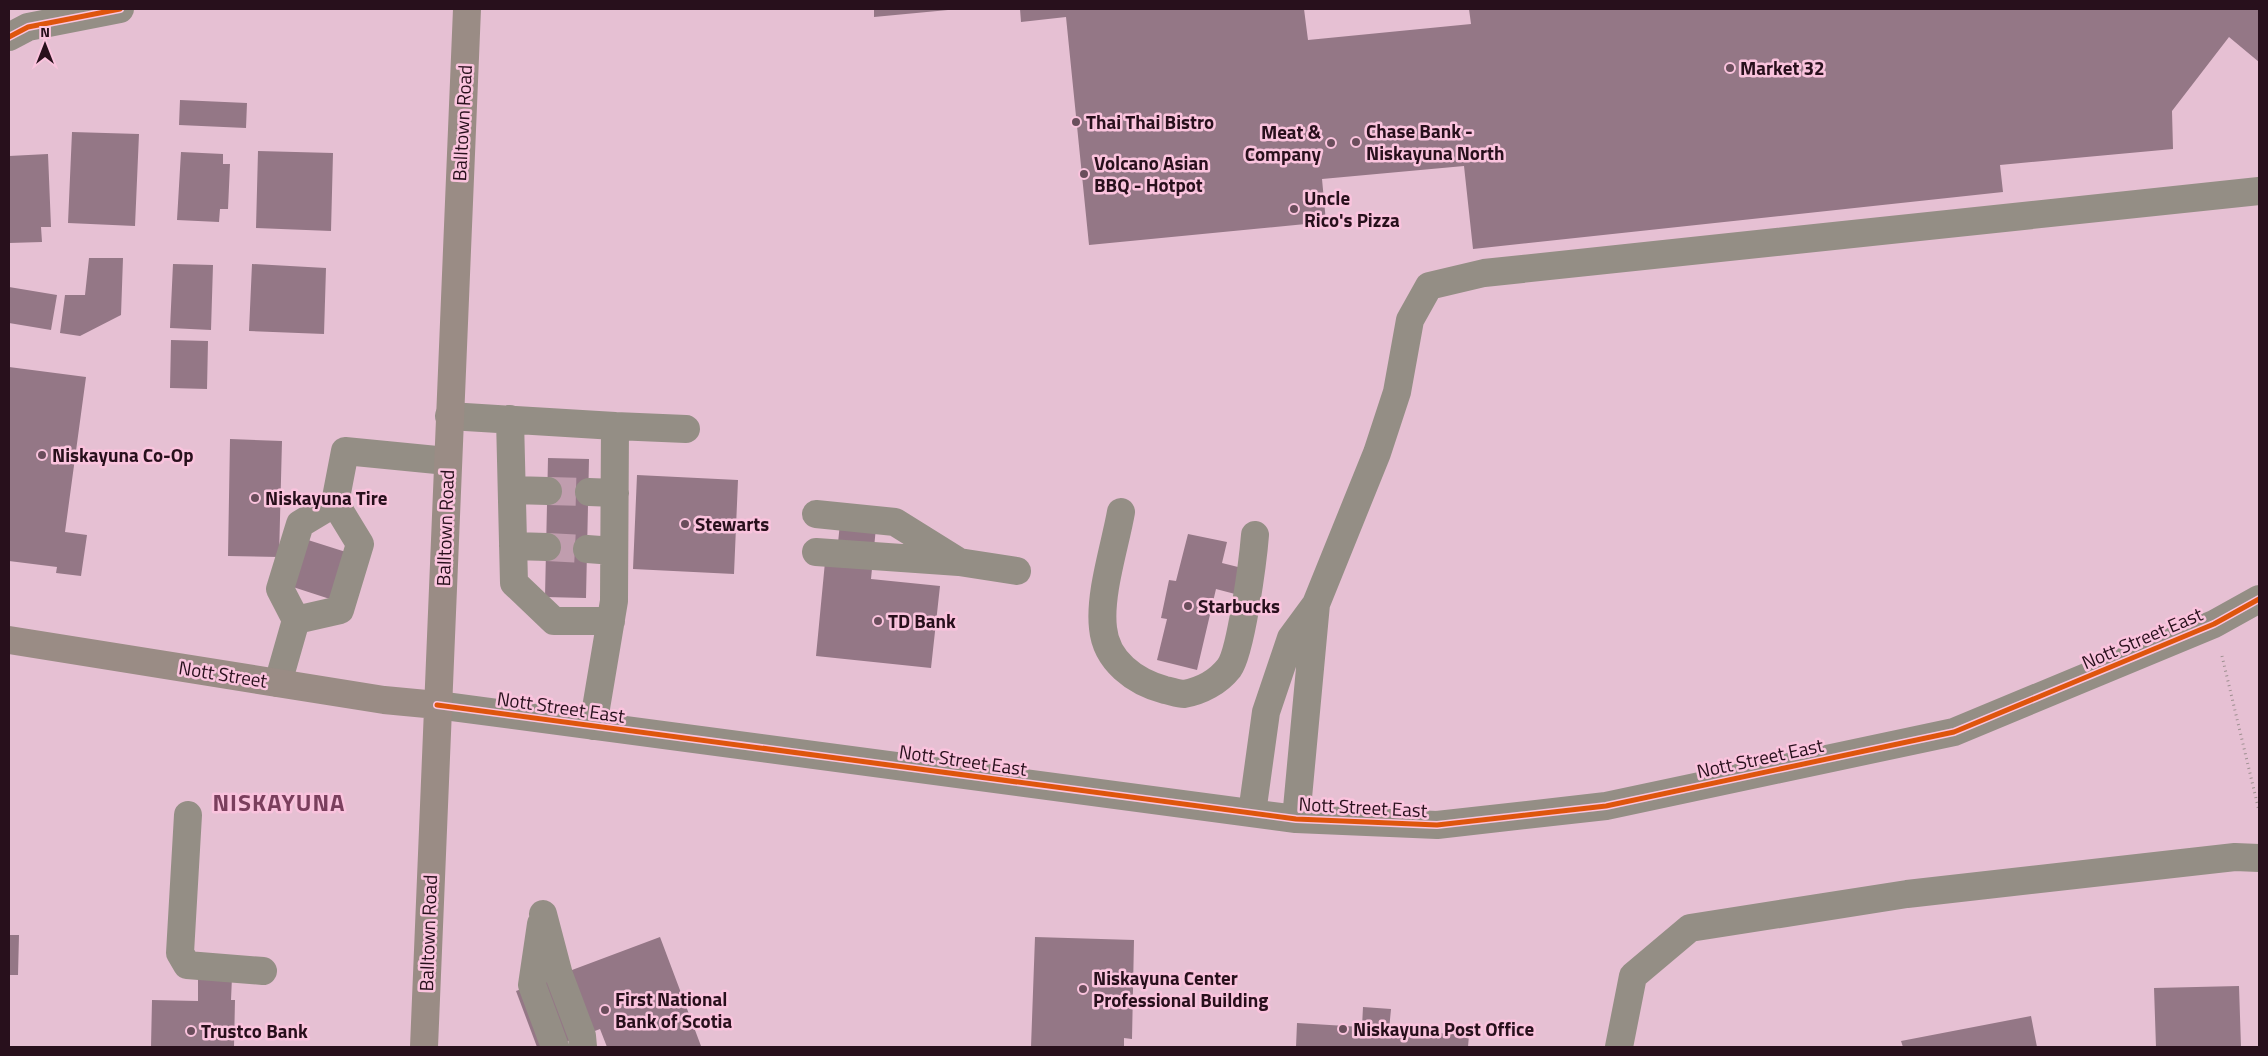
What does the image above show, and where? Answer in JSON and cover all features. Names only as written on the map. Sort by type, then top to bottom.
[{"type":"main road","name":"Balltown Road","points":[[424,1047],[467,9]]},
{"type":"main road","name":"Nott Street","points":[[9,640],[384,700],[437,705]]},
{"type":"street","points":[[9,37],[28,27],[120,9]]},
{"type":"street","points":[[1252,813],[1266,712],[1291,638],[1316,604],[1377,453],[1397,392],[1410,320],[1429,286],[1484,273],[2259,191]]},
{"type":"street","points":[[449,416],[686,429]]},
{"type":"street","points":[[510,419],[514,583],[554,621],[611,621]]},
{"type":"street","points":[[593,726],[614,601],[614,551],[602,493],[615,426]]},
{"type":"street","points":[[296,620],[340,610],[360,544],[335,503],[345,451],[447,461]]},
{"type":"street","points":[[512,490],[548,491]]},
{"type":"street","points":[[278,683],[296,620],[280,589],[300,524],[335,503]]},
{"type":"street","points":[[1122,512],[1102,602],[1102,629],[1112,656],[1132,676],[1155,687],[1182,694],[1211,685],[1230,668],[1239,642],[1255,535]]},
{"type":"street","points":[[959,562],[895,522],[816,533],[959,562],[1017,570]]},
{"type":"street","points":[[513,546],[547,547]]},
{"type":"street","points":[[587,549],[614,551]]},
{"type":"street","name":"Nott Street East","points":[[437,705],[1296,819],[1437,825],[1606,806],[1954,732],[2214,624],[2259,599]]},
{"type":"street","points":[[1296,819],[1316,604]]},
{"type":"street","points":[[188,815],[180,953],[187,965],[263,971]]},
{"type":"street","points":[[1619,1047],[1633,976],[1690,928],[1907,894],[2235,857],[2259,858]]},
{"type":"street","points":[[555,1047],[532,985],[543,914],[559,975],[582,1036],[584,1047]]},
{"type":"path","points":[[2214,624],[2259,811]]},
{"type":"building","points":[[874,9],[948,9],[948,10],[874,17]]},
{"type":"building","points":[[1020,9],[1304,9],[1308,40],[1471,24],[1469,9],[2259,9],[2259,62],[2229,37],[2172,111],[2173,149],[2000,165],[2003,192],[1473,249],[1464,166],[1322,179],[1326,222],[1089,245],[1066,17],[1021,22]]},
{"type":"building","points":[[180,100],[247,103],[246,128],[179,125]]},
{"type":"building","points":[[72,132],[139,134],[135,226],[68,223]]},
{"type":"building","points":[[258,151],[333,153],[331,231],[256,228]]},
{"type":"building","points":[[181,152],[223,154],[223,164],[230,164],[228,209],[220,209],[219,222],[177,220]]},
{"type":"building","points":[[48,154],[51,227],[41,227],[42,242],[9,243],[9,156]]},
{"type":"building","points":[[89,258],[123,258],[121,315],[80,336],[60,333],[65,295],[85,295]]},
{"type":"building","points":[[173,264],[213,265],[211,330],[170,328]]},
{"type":"building","points":[[252,264],[326,268],[324,334],[249,331]]},
{"type":"building","points":[[9,287],[57,295],[51,330],[9,323]]},
{"type":"building","points":[[171,340],[208,341],[207,389],[170,388]]},
{"type":"building","name":"Niskayuna Co-Op","points":[[9,367],[86,377],[65,532],[87,535],[81,576],[56,573],[57,567],[9,561]]},
{"type":"building","name":"Niskayuna Tire","points":[[230,439],[282,441],[279,557],[228,556]]},
{"type":"building","points":[[548,458],[589,459],[586,598],[545,597]]},
{"type":"building","name":"Stewarts","points":[[637,475],[738,480],[734,574],[633,569]]},
{"type":"building","name":"TD Bank","points":[[841,513],[877,517],[871,579],[940,586],[931,668],[816,656],[825,562],[836,563]]},
{"type":"building","name":"Starbucks","points":[[1188,534],[1227,542],[1222,563],[1242,568],[1235,594],[1216,589],[1197,670],[1157,660],[1167,619],[1161,618],[1169,580],[1176,581]]},
{"type":"building","points":[[308,540],[349,553],[333,600],[293,587]]},
{"type":"building","points":[[9,935],[19,935],[18,975],[9,975]]},
{"type":"building","name":"First National Bank of Scotia","points":[[660,937],[701,1046],[607,1047],[600,1029],[553,1047],[537,1047],[516,991]]},
{"type":"building","name":"Niskayuna Center Professional Building","points":[[1035,937],[1134,940],[1132,1039],[1124,1038],[1124,1047],[1031,1047]]},
{"type":"building","points":[[198,976],[232,977],[231,1000],[235,1000],[234,1047],[151,1047],[152,1000],[198,1001]]},
{"type":"building","points":[[2239,986],[2241,1047],[2156,1047],[2154,988]]},
{"type":"building","name":"Niskayuna Post Office","points":[[1363,1007],[1391,1009],[1389,1030],[1469,1035],[1468,1047],[1296,1047],[1297,1023],[1362,1027]]},
{"type":"building","points":[[2031,1016],[2037,1047],[1903,1047],[1901,1041]]},
{"type":"tunnel","points":[[548,491],[589,492]]},
{"type":"tunnel","points":[[547,547],[587,549]]},
{"type":"cycle path","points":[[9,37],[28,27],[120,9]]},
{"type":"cycle path","points":[[437,705],[1296,819],[1437,825],[1606,806],[1954,732],[2214,624],[2259,599]]},
{"type":"place","name":"Market 32","points":[[1730,68]]},
{"type":"place","name":"Thai Thai Bistro","points":[[1076,122]]},
{"type":"place","name":"Chase Bank - Niskayuna North","points":[[1356,142]]},
{"type":"place","name":"Meat & Company","points":[[1331,143]]},
{"type":"place","name":"Volcano Asian BBQ - Hotpot","points":[[1084,174]]},
{"type":"place","name":"Uncle Rico's Pizza","points":[[1294,209]]},
{"type":"place","name":"Niskayuna Co-Op","points":[[42,455]]},
{"type":"place","name":"Niskayuna Tire","points":[[255,498]]},
{"type":"place","name":"Stewarts","points":[[685,524]]},
{"type":"place","name":"Starbucks","points":[[1188,606]]},
{"type":"place","name":"TD Bank","points":[[878,621]]},
{"type":"place","name":"Niskayuna Center Professional Building","points":[[1083,989]]},
{"type":"place","name":"First National Bank of Scotia","points":[[605,1010]]},
{"type":"place","name":"Niskayuna Post Office","points":[[1343,1029]]},
{"type":"place","name":"Trustco Bank","points":[[191,1031]]},
{"type":"district","name":"NISKAYUNA","points":[[279,803]]}]
